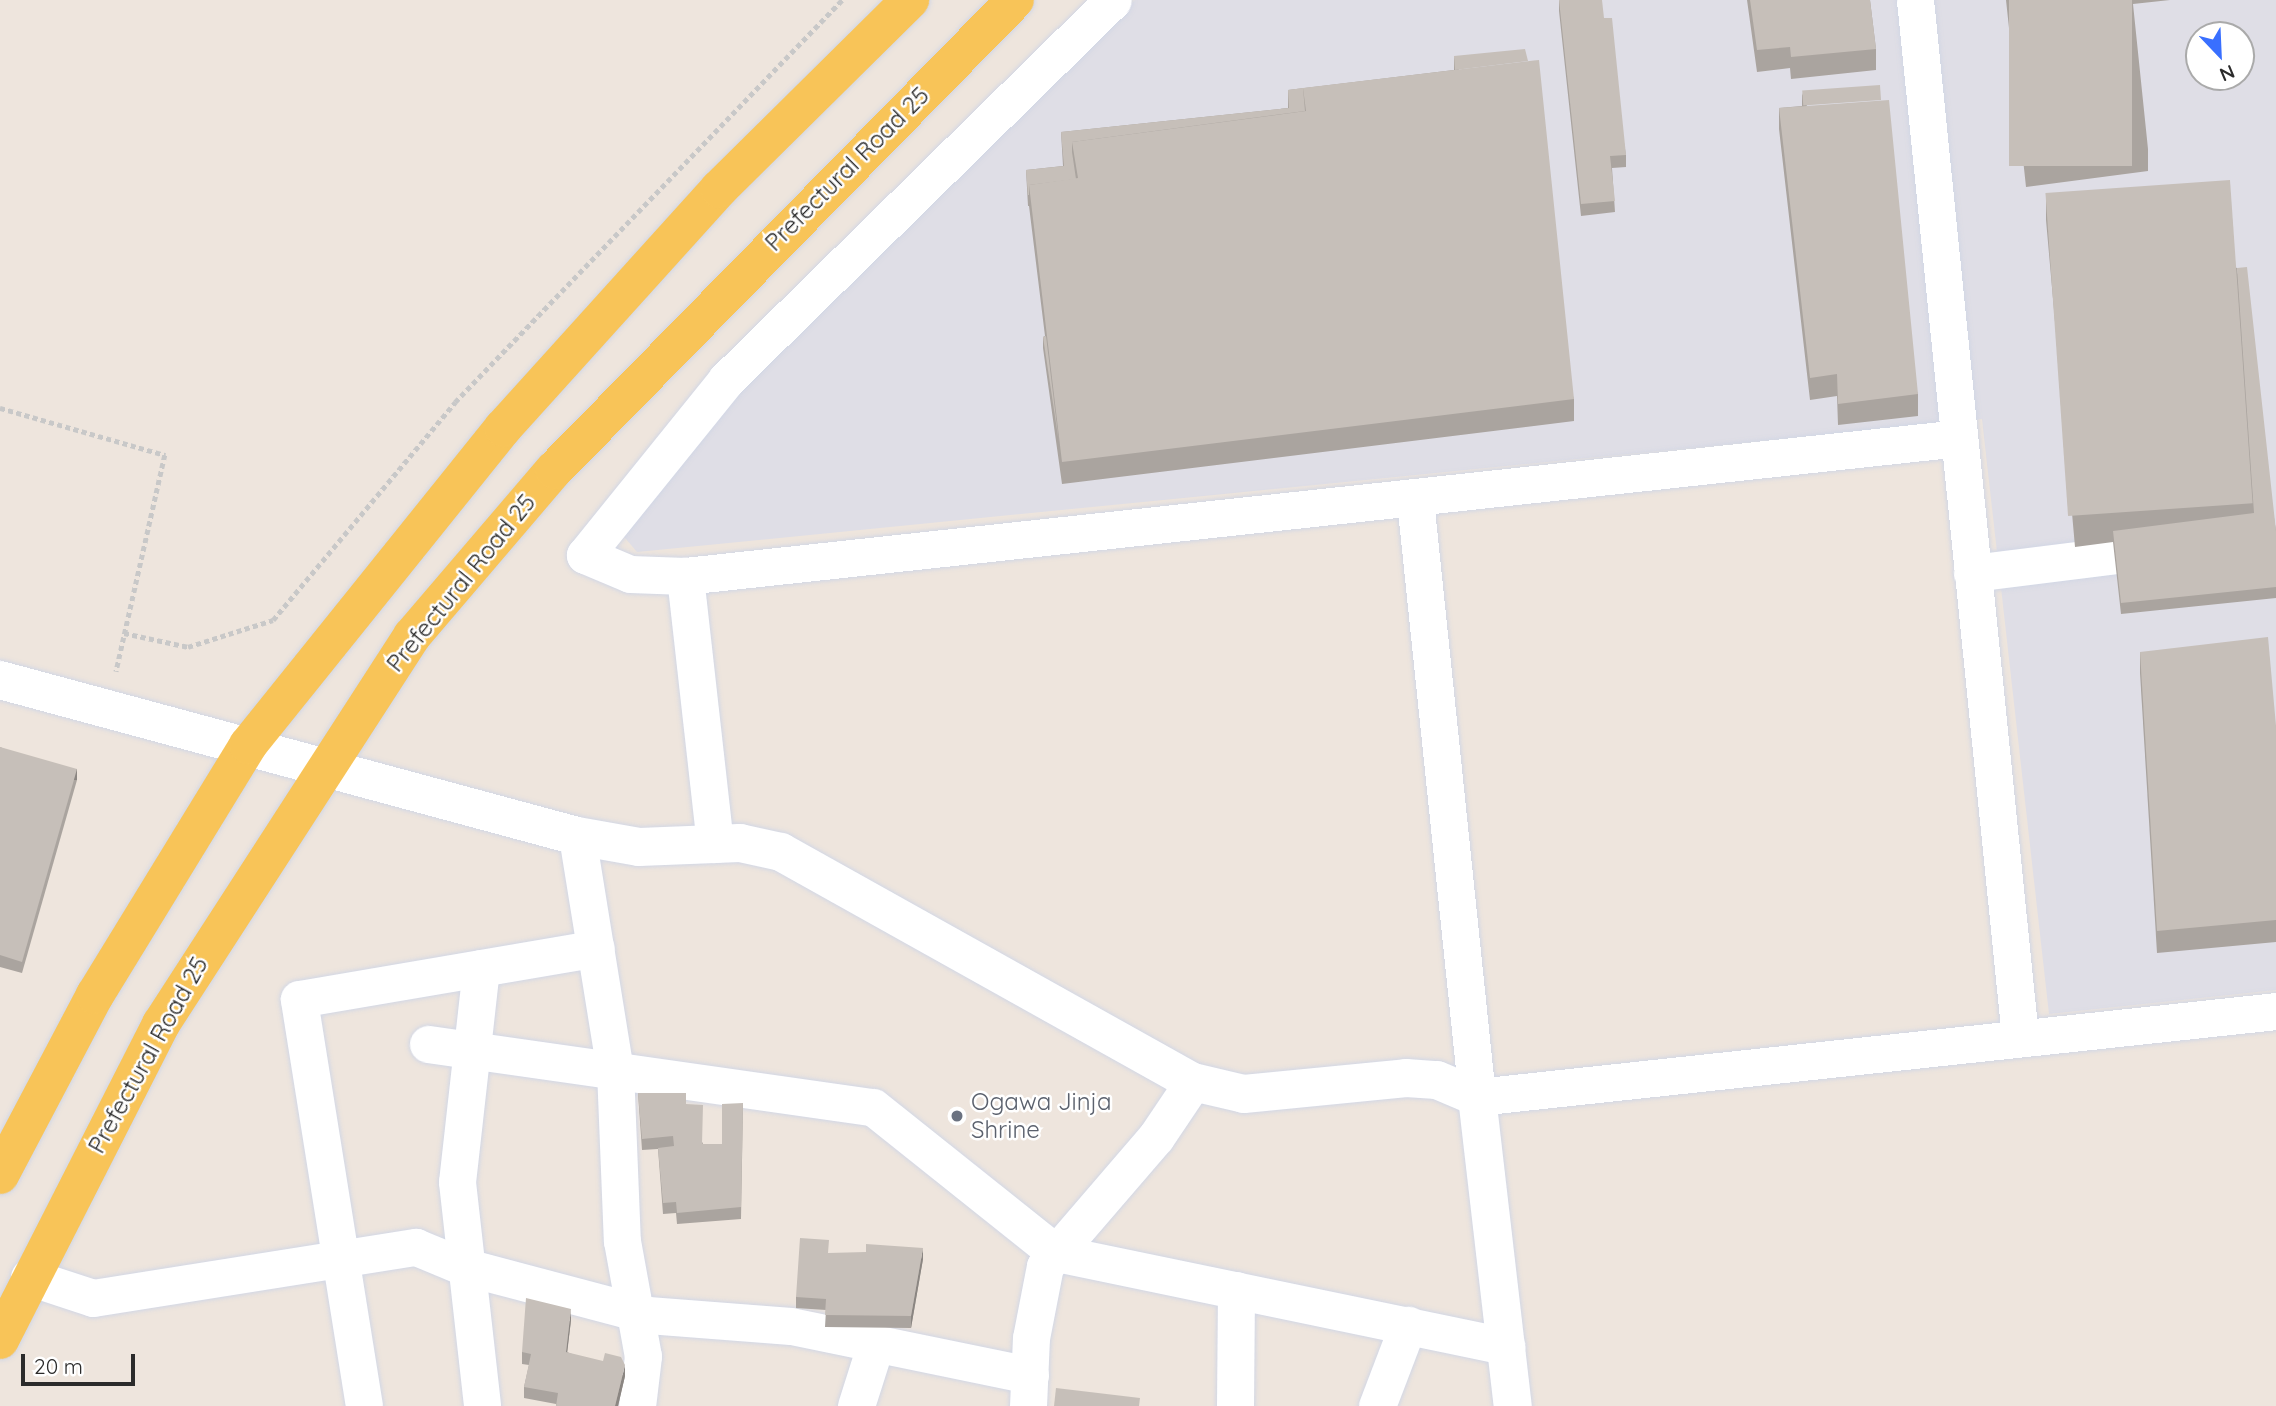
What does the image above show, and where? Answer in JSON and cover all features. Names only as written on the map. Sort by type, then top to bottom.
[{"type":"main road","points":[[0,1175],[95,996],[248,745],[503,428],[719,189],[910,0]]},
{"type":"main road","name":"Prefectural Road 25","points":[[0,1340],[29,1277],[160,1024],[325,764],[412,636],[554,470],[1015,0]]},
{"type":"street","points":[[1113,0],[726,380],[585,555],[630,575],[685,576],[1415,500],[1959,438]]},
{"type":"street","points":[[1915,0],[2020,1037]]},
{"type":"street","points":[[1415,500],[1477,1097],[1513,1406]]},
{"type":"street","points":[[1972,573],[2207,544]]},
{"type":"street","points":[[685,576],[715,844]]},
{"type":"street","points":[[0,680],[107,710],[325,764],[578,836],[639,847],[715,844],[781,852],[1193,1082],[1244,1094],[1417,1079],[1477,1097],[2276,1011]]},
{"type":"street","points":[[578,836],[615,1070],[622,1241],[643,1356],[637,1406]]},
{"type":"street","points":[[364,1406],[299,999],[596,948]]},
{"type":"street","points":[[481,968],[457,1182],[462,1266],[482,1406]]},
{"type":"street","points":[[428,1044],[873,1107],[1056,1253],[1507,1346]]},
{"type":"street","points":[[29,1277],[93,1298],[416,1247],[462,1266],[635,1312],[791,1326],[876,1343],[1029,1391],[1045,1266],[1156,1137],[1193,1082]]},
{"type":"street","points":[[1235,1406],[1236,1290]]},
{"type":"street","points":[[1377,1406],[1408,1325]]},
{"type":"street","points":[[856,1406],[876,1343]]},
{"type":"path","points":[[124,634],[188,647],[273,620],[455,402],[842,0]]},
{"type":"path","points":[[0,408],[165,455],[107,710]]},
{"type":"shaded area","points":[[1135,0],[2276,0],[2276,990],[2049,1014],[1982,419],[637,552],[620,532],[740,390]]},
{"type":"building","points":[[1559,0],[1602,0],[1604,18],[1612,18],[1626,155],[1610,156],[1615,201],[1581,204]]},
{"type":"building","points":[[1750,0],[1870,0],[1876,49],[1791,57],[1790,47],[1757,50]]},
{"type":"building","points":[[2009,0],[2132,0],[2132,166],[2009,166]]},
{"type":"building","points":[[1525,49],[1528,61],[1455,70],[1454,56]]},
{"type":"building","points":[[1539,60],[1574,399],[1062,462],[1029,185],[1078,178],[1072,142],[1306,111],[1303,88]]},
{"type":"building","points":[[1880,85],[1881,100],[1803,105],[1802,90]]},
{"type":"building","points":[[1303,88],[1305,111],[1072,142],[1076,179],[1029,185],[1028,195],[1026,170],[1064,166],[1061,132],[1289,108],[1288,90]]},
{"type":"building","points":[[1889,100],[1918,394],[1838,404],[1837,374],[1810,378],[1779,108]]},
{"type":"building","points":[[2230,180],[2253,503],[2068,516],[2045,193]]},
{"type":"building","points":[[2247,267],[2276,531],[2276,587],[2121,603],[2113,531],[2254,513],[2237,268]]},
{"type":"building","points":[[1046,336],[1059,443],[1043,337]]},
{"type":"building","points":[[2268,637],[2276,726],[2276,920],[2157,931],[2140,652]]},
{"type":"building","points":[[0,747],[77,769],[22,962],[0,955]]},
{"type":"building","points":[[638,1093],[686,1093],[686,1104],[703,1105],[702,1144],[722,1144],[722,1104],[743,1103],[741,1207],[677,1213],[676,1202],[663,1203],[658,1148],[674,1146],[673,1136],[642,1139]]},
{"type":"building","points":[[800,1238],[829,1240],[828,1253],[866,1252],[866,1244],[923,1248],[911,1316],[825,1315],[826,1299],[796,1297]]},
{"type":"building","points":[[526,1298],[571,1309],[566,1352],[603,1361],[605,1353],[621,1357],[625,1365],[615,1406],[556,1406],[558,1393],[524,1387],[531,1354],[522,1352]]},
{"type":"building","points":[[1056,1388],[1140,1398],[1139,1406],[1054,1406]]},
{"type":"place","name":"Ogawa Jinja Shrine","points":[[957,1116]]}]
